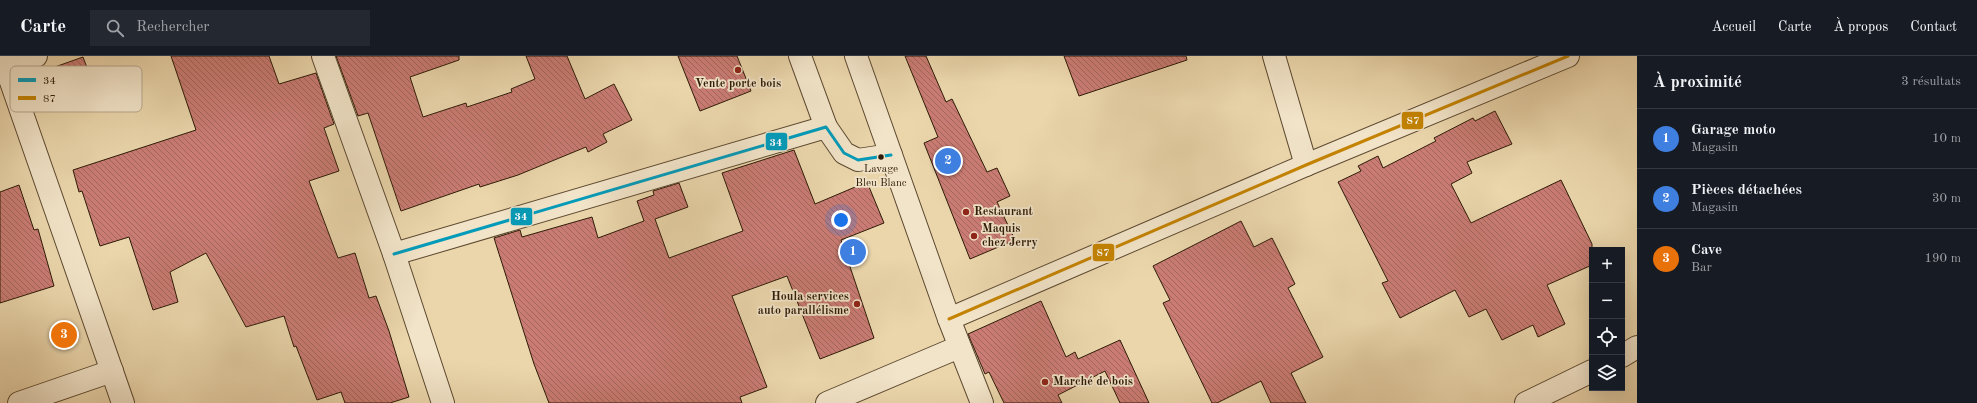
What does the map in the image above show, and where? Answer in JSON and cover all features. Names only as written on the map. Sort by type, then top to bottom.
[{"type":"street","points":[[10,78],[4,61],[36,56]]},
{"type":"street","points":[[323,56],[394,254],[443,403]]},
{"type":"street","points":[[800,56],[826,127],[844,154],[858,160],[891,155]]},
{"type":"street","points":[[856,56],[959,347],[982,403]]},
{"type":"street","points":[[1274,56],[1306,165]]},
{"type":"street","points":[[949,319],[1306,165],[1568,56]]},
{"type":"street","points":[[22,112],[123,403]]},
{"type":"street","points":[[394,254],[826,127]]},
{"type":"street","points":[[1624,355],[1637,346]]},
{"type":"street","points":[[827,403],[959,347]]},
{"type":"street","points":[[19,403],[112,371]]},
{"type":"street","points":[[1526,403],[1589,372]]},
{"type":"building","points":[[171,56],[269,56],[279,84],[316,73],[334,124],[324,128],[339,171],[309,181],[338,258],[355,253],[369,298],[376,296],[389,331],[409,397],[390,403],[345,403],[341,392],[317,400],[296,346],[294,347],[284,316],[246,327],[206,253],[170,272],[178,302],[153,310],[129,237],[100,246],[82,191],[79,192],[73,170],[196,130]]},
{"type":"building","points":[[336,56],[459,56],[459,60],[410,77],[423,117],[466,103],[467,107],[512,92],[511,89],[535,79],[526,56],[567,56],[585,99],[614,84],[632,120],[603,134],[607,142],[588,152],[586,147],[518,175],[480,187],[479,184],[401,211],[368,113],[358,116]]},
{"type":"building","points":[[678,56],[737,56],[751,91],[700,111]]},
{"type":"building","points":[[905,56],[926,56],[946,102],[952,99],[987,172],[997,168],[1010,196],[997,202],[1015,240],[970,259],[924,143],[938,137]]},
{"type":"building","points":[[1064,56],[1186,56],[1187,60],[1079,96]]},
{"type":"building","points":[[83,57],[86,66],[58,66]]},
{"type":"building","points":[[1495,111],[1512,144],[1467,162],[1472,173],[1451,184],[1471,223],[1561,180],[1592,244],[1592,247],[1589,247],[1589,266],[1547,285],[1565,324],[1538,337],[1533,325],[1502,340],[1486,309],[1469,317],[1455,290],[1400,318],[1382,283],[1388,281],[1338,182],[1361,171],[1358,166],[1378,156],[1383,168],[1436,141],[1434,138],[1473,118],[1475,121]]},
{"type":"building","points":[[794,150],[815,204],[867,182],[884,223],[841,240],[874,338],[820,359],[787,276],[732,296],[767,387],[740,397],[742,403],[549,403],[534,364],[494,238],[520,230],[522,237],[592,217],[598,238],[644,221],[637,201],[654,195],[653,191],[679,183],[688,207],[655,219],[669,258],[743,231],[722,173]]},
{"type":"building","points":[[19,185],[34,230],[38,229],[54,286],[0,303],[0,192]]},
{"type":"building","points":[[1241,221],[1254,247],[1272,238],[1295,284],[1288,288],[1323,357],[1291,373],[1306,403],[1271,403],[1261,381],[1217,403],[1212,403],[1163,303],[1170,300],[1153,266]]},
{"type":"building","points":[[1041,301],[1066,357],[1075,352],[1078,359],[1120,340],[1149,403],[1120,403],[1105,371],[1058,395],[1062,403],[1004,403],[989,372],[985,374],[968,334]]},
{"type":"transit line","name":"87","points":[[949,319],[1306,165],[1568,56]]},
{"type":"transit line","name":"34","points":[[394,254],[826,127],[844,153],[858,160],[891,155]]},
{"type":"place","name":"Vente porte bois","points":[[738,70]]},
{"type":"place","name":"Lavage Bleu Blanc","points":[[881,157]]},
{"type":"place","name":"Pièces détachées","points":[[948,161]]},
{"type":"place","name":"Restaurant","points":[[966,212]]},
{"type":"place","name":"Maquis chez Jerry","points":[[974,236]]},
{"type":"place","name":"Garage moto","points":[[853,252]]},
{"type":"place","name":"Houla services auto parallélisme","points":[[857,304]]},
{"type":"place","name":"Cave","points":[[64,335]]},
{"type":"place","name":"Marché de bois","points":[[1045,382]]}]
